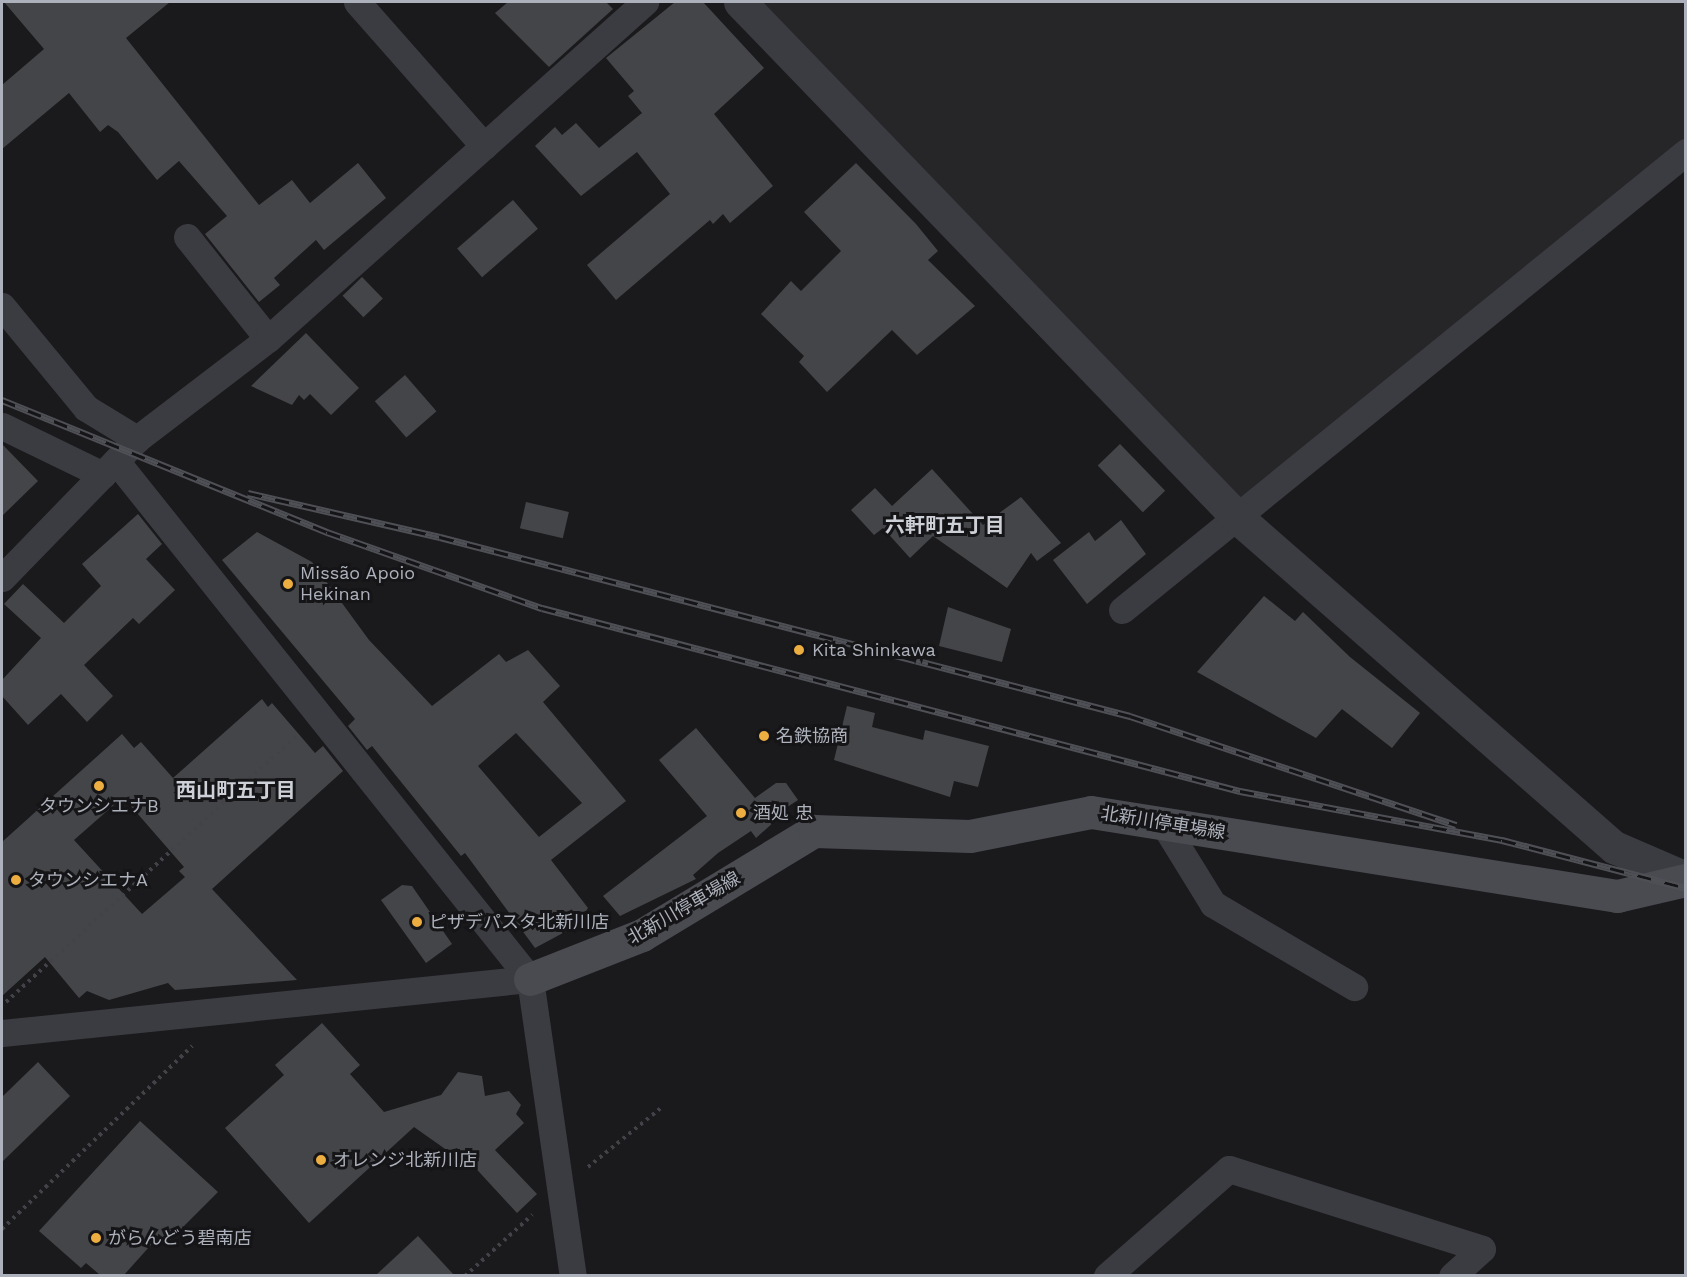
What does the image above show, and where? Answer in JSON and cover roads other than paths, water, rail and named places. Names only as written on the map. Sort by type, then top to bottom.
[{"type":"main road","name":"北新川停車場線","points":[[530,979],[642,935],[814,831],[970,836],[1091,812],[1617,896],[1686,879]]},
{"type":"street","points":[[357,2],[484,146]]},
{"type":"street","points":[[2,578],[136,439],[268,339],[645,2]]},
{"type":"street","points":[[740,2],[1238,518],[1614,847],[1686,879]]},
{"type":"street","points":[[1122,610],[1686,152]]},
{"type":"street","points":[[187,237],[268,339]]},
{"type":"street","points":[[2,306],[86,408],[136,439]]},
{"type":"street","points":[[2,426],[110,468],[322,712],[530,979],[573,1275]]},
{"type":"street","points":[[1163,823],[1213,904],[1354,987]]},
{"type":"street","points":[[2,1033],[530,979]]},
{"type":"street","points":[[1107,1275],[1229,1169],[1482,1249],[1452,1275]]},
{"type":"railway","points":[[2,400],[327,532],[542,608],[1240,791],[1502,840],[1686,888]]},
{"type":"railway","points":[[248,493],[440,537],[1130,716],[1456,825]]},
{"type":"place","name":"Missão Apoio Hekinan","points":[[288,584]]},
{"type":"place","name":"Kita Shinkawa","points":[[799,650]]},
{"type":"place","name":"名鉄協商","points":[[764,736]]},
{"type":"place","name":"タウンシエナB","points":[[99,786]]},
{"type":"place","name":"酒処 忠","points":[[741,813]]},
{"type":"place","name":"タウンシエナA","points":[[16,880]]},
{"type":"place","name":"ピザデパスタ北新川店","points":[[417,922]]},
{"type":"place","name":"オレンジ北新川店","points":[[321,1160]]},
{"type":"place","name":"がらんどう碧南店","points":[[96,1238]]},
{"type":"district","name":"六軒町五丁目","points":[[945,525]]},
{"type":"district","name":"西山町五丁目","points":[[236,790]]}]
